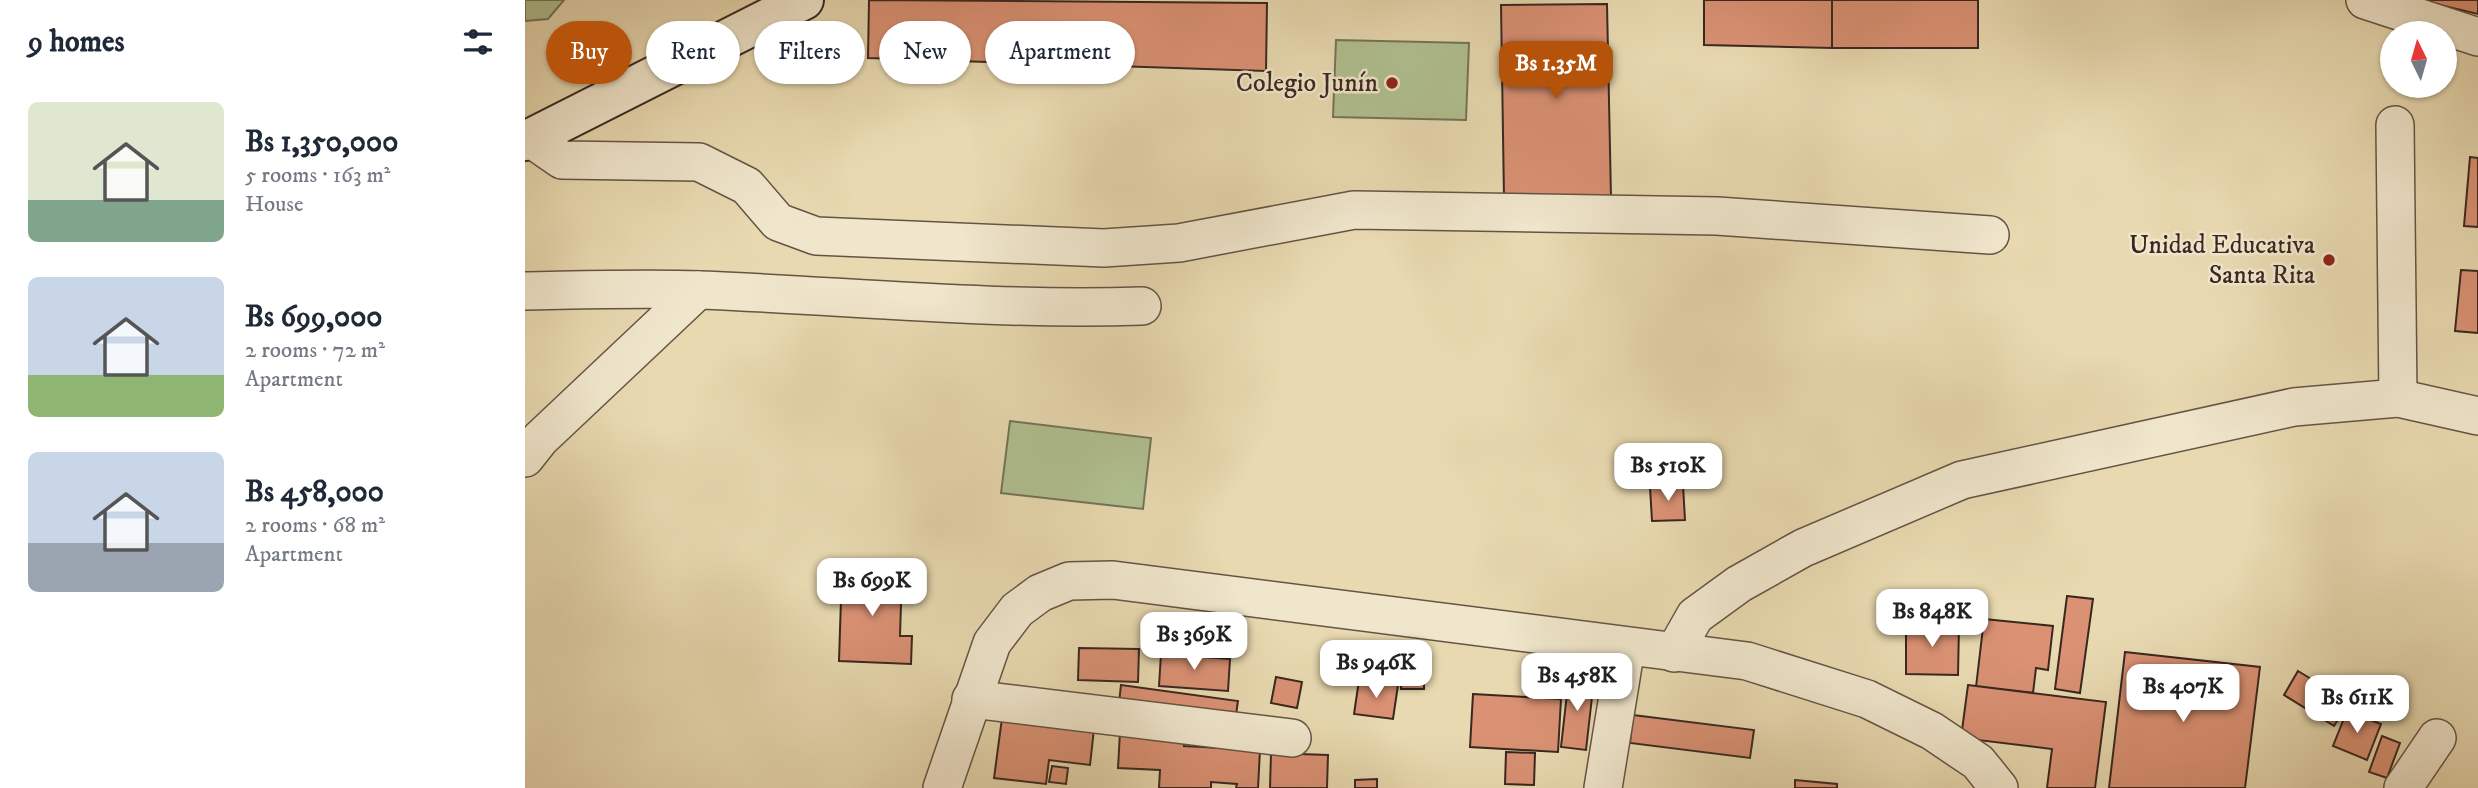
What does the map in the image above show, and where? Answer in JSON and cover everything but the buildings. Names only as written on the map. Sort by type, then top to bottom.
[{"type":"main road","points":[[528,140],[804,0]]},
{"type":"street","points":[[2365,0],[2478,37]]},
{"type":"street","points":[[2395,125],[2399,398]]},
{"type":"street","points":[[528,140],[562,160],[699,162],[747,186],[778,222],[816,236],[1104,248],[1179,243],[1354,210],[1717,216],[1990,235]]},
{"type":"street","points":[[525,458],[540,439],[698,290]]},
{"type":"street","points":[[525,291],[698,290],[981,307],[1142,306]]},
{"type":"street","points":[[1674,653],[1695,616],[1739,584],[1803,548],[1962,480],[2294,407],[2399,398],[2478,416]]},
{"type":"street","points":[[941,788],[992,643],[1017,610],[1040,593],[1069,582],[1113,580],[1747,661],[1867,699],[1932,731],[1978,762],[1999,788]]},
{"type":"street","points":[[1603,788],[1626,647]]},
{"type":"street","points":[[971,699],[1291,738]]},
{"type":"street","points":[[2403,788],[2437,738]]},
{"type":"green space","points":[[525,0],[564,0],[548,19],[525,21]]},
{"type":"green space","points":[[1336,40],[1469,43],[1466,120],[1333,117]]},
{"type":"green space","points":[[1010,421],[1151,438],[1143,509],[1001,493]]},
{"type":"place","name":"Colegio Junín","points":[[1392,83]]},
{"type":"place","name":"Unidad Educativa Santa Rita","points":[[2329,260]]}]
